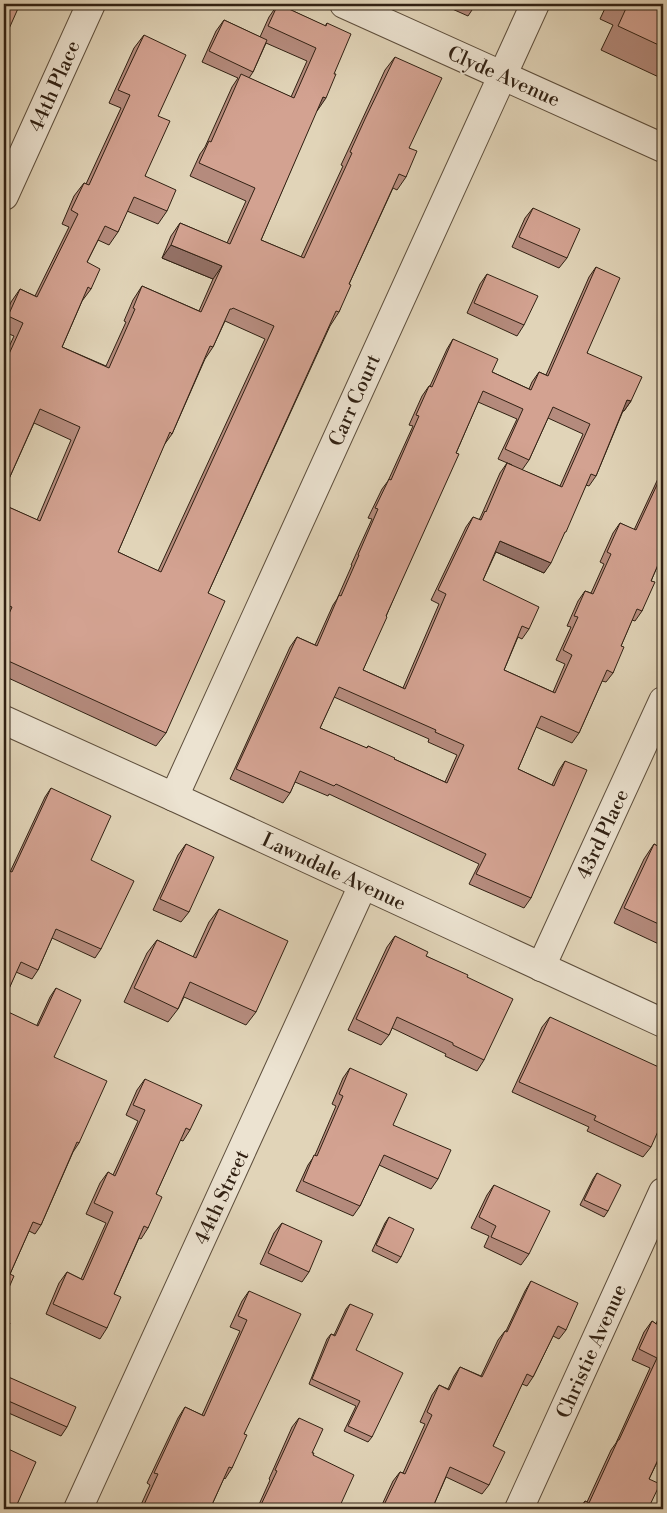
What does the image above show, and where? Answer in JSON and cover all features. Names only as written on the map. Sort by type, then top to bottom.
[{"type":"street","name":"44th Place","points":[[4,196],[91,4]]},
{"type":"street","name":"Clyde Avenue","points":[[344,4],[663,148]]},
{"type":"street","name":"Carr Court","points":[[174,797],[535,4]]},
{"type":"street","name":"43rd Place","points":[[541,968],[663,701]]},
{"type":"street","name":"Lawndale Avenue","points":[[4,722],[174,797],[663,1023]]},
{"type":"street","name":"44th Street","points":[[78,1509],[363,884]]},
{"type":"street","name":"Christie Avenue","points":[[519,1509],[663,1192]]},
{"type":"building","points":[[4,4],[20,4],[4,40]]},
{"type":"building","points":[[278,4],[326,26],[327,23],[351,34],[326,98],[323,97],[261,240],[304,258],[352,153],[350,152],[395,57],[442,78],[409,148],[417,151],[406,177],[399,174],[349,284],[351,285],[339,312],[336,311],[208,593],[225,601],[166,733],[4,659],[4,625],[12,607],[4,604],[4,505],[40,521],[80,427],[40,409],[4,490],[4,365],[23,323],[8,316],[20,289],[37,297],[78,214],[71,210],[84,183],[89,185],[130,95],[118,90],[144,35],[186,55],[158,116],[170,121],[145,176],[176,190],[167,211],[134,197],[118,232],[105,226],[87,262],[100,269],[91,289],[88,287],[62,347],[109,368],[135,309],[133,308],[142,286],[201,312],[222,266],[171,245],[180,223],[230,244],[255,188],[199,163],[209,141],[211,142],[241,74],[294,98],[316,48],[268,26]],"holes":[[[233,308],[274,326],[161,572],[118,552],[170,432],[172,434],[210,346],[213,347],[230,309]]]},
{"type":"building","points":[[628,4],[655,4],[654,6],[663,10],[663,47],[618,26]]},
{"type":"building","points":[[224,20],[267,40],[253,72],[209,51]]},
{"type":"building","points":[[533,208],[580,229],[567,258],[519,237]]},
{"type":"building","points":[[596,267],[620,278],[587,353],[642,377],[631,401],[627,400],[596,476],[591,474],[551,563],[500,541],[483,580],[539,607],[529,629],[522,626],[504,670],[555,693],[572,655],[563,650],[578,617],[574,616],[585,591],[593,594],[611,554],[607,552],[620,523],[636,530],[663,472],[663,553],[651,581],[655,582],[642,611],[637,609],[621,646],[624,647],[613,673],[607,670],[579,733],[541,716],[518,769],[554,786],[565,761],[587,770],[531,898],[476,874],[486,854],[336,784],[334,786],[300,771],[290,793],[236,769],[297,637],[317,646],[359,555],[378,509],[375,508],[389,479],[391,480],[419,416],[416,415],[429,386],[432,387],[453,339],[498,359],[492,372],[531,390],[539,372],[548,376]],"holes":[[[483,391],[523,409],[505,449],[529,460],[553,407],[590,424],[562,487],[507,463],[486,512],[481,520],[473,517],[438,590],[446,594],[405,689],[363,670],[459,454],[456,453]],[[339,687],[436,730],[435,732],[464,745],[447,783],[368,746],[367,748],[320,728]]]},
{"type":"building","points":[[487,274],[538,296],[524,325],[474,303]]},
{"type":"building","points":[[51,788],[111,816],[91,860],[134,881],[101,949],[56,929],[38,970],[21,962],[4,1000],[4,882],[9,871],[12,872]]},
{"type":"building","points":[[186,844],[214,857],[189,912],[160,899]]},
{"type":"building","points":[[654,844],[663,849],[663,926],[624,908]]},
{"type":"building","points":[[219,909],[288,941],[256,1012],[190,982],[178,1009],[134,988],[157,940],[196,958]]},
{"type":"building","points":[[395,936],[428,952],[426,956],[468,975],[467,977],[513,999],[484,1060],[453,1045],[453,1043],[397,1017],[389,1035],[356,1019]]},
{"type":"building","points":[[56,988],[81,1000],[54,1057],[107,1081],[79,1143],[77,1142],[41,1225],[33,1222],[10,1274],[14,1276],[4,1299],[4,1010],[38,1026]]},
{"type":"building","points":[[550,1017],[663,1069],[663,1120],[651,1147],[594,1120],[596,1116],[519,1082]]},
{"type":"building","points":[[350,1068],[407,1094],[393,1125],[451,1150],[438,1179],[384,1155],[360,1206],[303,1181],[314,1155],[317,1156],[343,1096],[339,1094]]},
{"type":"building","points":[[145,1079],[202,1105],[190,1130],[186,1128],[156,1194],[162,1197],[148,1228],[144,1226],[114,1294],[121,1297],[107,1328],[53,1304],[67,1272],[83,1280],[113,1212],[94,1203],[108,1172],[115,1176],[145,1110],[133,1105]]},
{"type":"building","points":[[597,1173],[621,1185],[608,1211],[584,1200]]},
{"type":"building","points":[[494,1185],[550,1211],[529,1254],[491,1237],[496,1226],[479,1217]]},
{"type":"building","points":[[389,1217],[414,1229],[401,1257],[376,1245]]},
{"type":"building","points":[[282,1223],[322,1241],[309,1272],[268,1253]]},
{"type":"building","points":[[531,1281],[578,1303],[566,1330],[558,1326],[533,1377],[527,1374],[493,1446],[505,1452],[489,1485],[450,1467],[432,1509],[382,1509],[400,1472],[405,1474],[432,1415],[427,1412],[439,1385],[449,1390],[460,1367],[482,1377],[505,1331],[507,1332]]},
{"type":"building","points":[[249,1291],[301,1314],[244,1434],[247,1435],[232,1468],[229,1467],[210,1509],[142,1509],[158,1474],[154,1473],[185,1407],[204,1416],[247,1320],[238,1316]]},
{"type":"building","points":[[350,1304],[373,1314],[356,1350],[403,1373],[372,1437],[348,1426],[360,1401],[312,1379],[331,1334],[335,1336]]},
{"type":"building","points":[[663,1313],[663,1449],[649,1479],[660,1484],[648,1509],[581,1509],[585,1501],[589,1503],[657,1358],[639,1349],[652,1321],[658,1325]]},
{"type":"building","points":[[4,1320],[10,1323],[4,1338]]},
{"type":"building","points":[[4,1375],[76,1407],[67,1427],[4,1399]]},
{"type":"building","points":[[299,1418],[323,1429],[312,1453],[314,1453],[313,1455],[354,1475],[339,1508],[342,1509],[259,1509]]},
{"type":"building","points":[[4,1447],[36,1462],[15,1509],[4,1509]]}]
